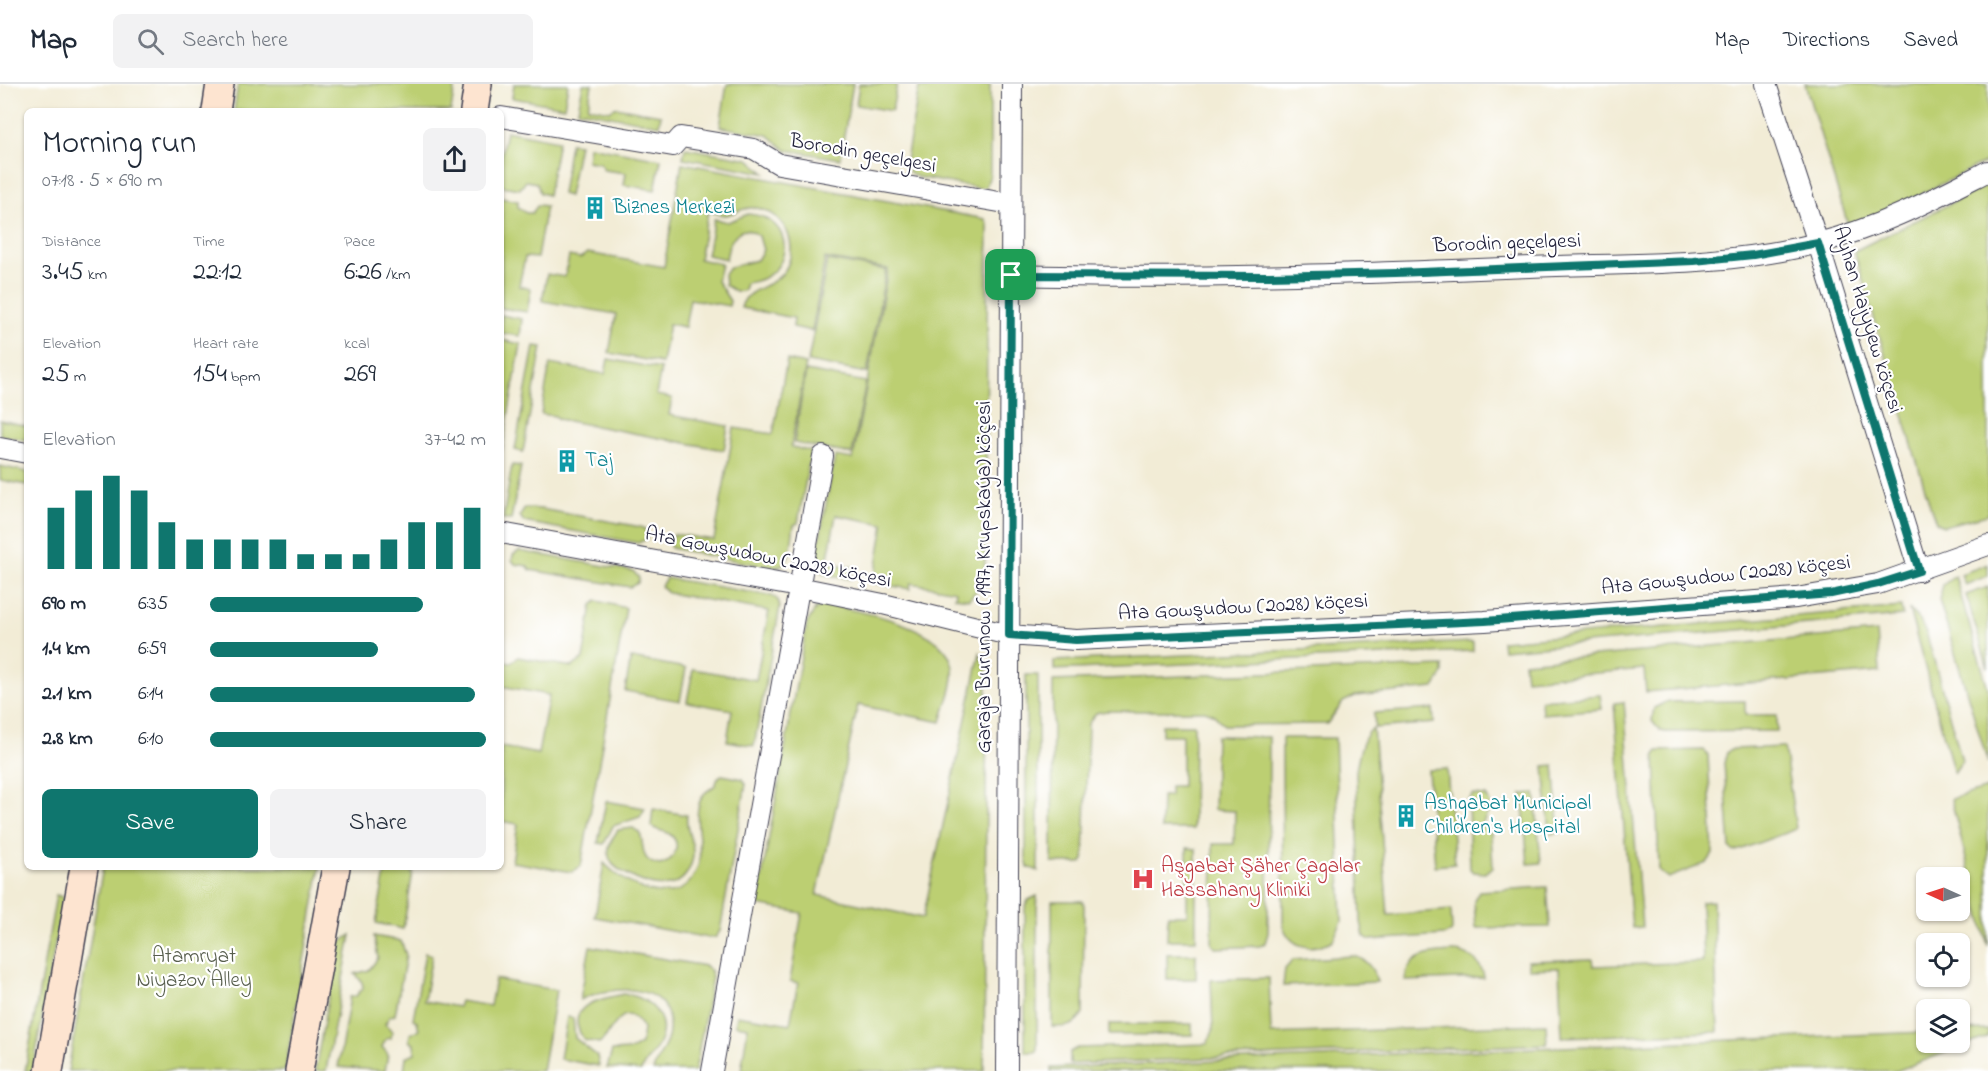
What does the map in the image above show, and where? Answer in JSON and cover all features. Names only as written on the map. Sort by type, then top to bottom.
[{"type":"street","points":[[216,108],[220,84]]},
{"type":"street","points":[[474,108],[478,84]]},
{"type":"street","name":"Garaja Burunow (1997, Krupskaýa) köçesi","points":[[1007,1071],[1012,84]]},
{"type":"street","name":"Aýhan Hajyýew köçesi","points":[[1766,84],[1818,243],[1919,571]]},
{"type":"street","name":"Borodin geçelgesi","points":[[504,118],[674,146],[681,136],[754,149],[779,164],[1011,204]]},
{"type":"street","name":"Borodin geçelgesi","points":[[1011,275],[1269,276],[1694,261],[1753,255],[1818,243],[1896,218],[1988,171]]},
{"type":"street","points":[[0,448],[24,452]]},
{"type":"street","points":[[712,1071],[823,456]]},
{"type":"street","name":"Ata Gowşudow (2028) köçesi","points":[[504,534],[800,587],[883,604],[1009,635],[1076,640],[1485,621],[1831,594],[1878,584],[1988,545]]},
{"type":"street","points":[[49,1071],[83,870]]},
{"type":"street","points":[[299,1071],[335,870]]},
{"type":"green space","points":[[238,84],[455,84],[451,108],[234,108]]},
{"type":"green space","points":[[514,84],[568,84],[564,107],[512,98]]},
{"type":"green space","points":[[583,84],[592,84],[588,107],[610,111],[615,107],[661,115],[659,125],[578,110]]},
{"type":"green space","points":[[727,84],[853,84],[840,159],[786,150],[768,135],[720,127]]},
{"type":"green space","points":[[859,84],[897,84],[892,111],[856,105]]},
{"type":"green space","points":[[928,84],[990,84],[990,175],[986,187],[979,188],[917,177],[908,171],[909,167],[905,166],[919,87],[927,88]]},
{"type":"green space","points":[[1805,84],[1988,84],[1988,161],[1886,211],[1848,225]]},
{"type":"green space","points":[[506,131],[558,141],[548,195],[540,193],[537,183],[526,181],[520,189],[504,186]]},
{"type":"green space","points":[[570,143],[579,144],[569,196],[562,194]]},
{"type":"green space","points":[[589,146],[661,159],[655,190],[624,185],[626,173],[604,170],[600,163],[587,161]]},
{"type":"green space","points":[[685,148],[749,159],[765,173],[683,158]]},
{"type":"green space","points":[[682,163],[985,219],[988,225],[985,565],[982,585],[969,599],[955,597],[956,591],[911,583],[910,589],[874,583],[884,524],[836,515],[827,563],[853,567],[851,579],[824,574],[815,563],[835,456],[853,459],[888,269],[825,258],[812,331],[793,327],[794,318],[741,308],[748,295],[780,276],[789,261],[791,251],[787,232],[775,216],[757,208],[748,208],[726,215],[708,212],[699,259],[721,264],[717,281],[730,301],[729,306],[690,299],[685,327],[669,324],[662,363],[609,353],[616,314],[542,301],[547,274],[565,277],[569,256],[580,258],[588,253],[664,267]]},
{"type":"green space","points":[[1988,185],[1988,515],[1943,526],[1936,522],[1931,509],[1854,251]]},
{"type":"green space","points":[[504,199],[518,201],[518,207],[526,213],[532,213],[538,205],[546,206],[537,258],[525,257],[519,286],[531,289],[527,312],[504,308]]},
{"type":"green space","points":[[748,214],[764,218],[775,225],[782,236],[784,248],[782,260],[774,271],[762,279],[746,283],[744,290],[736,292],[725,285],[724,274],[731,267],[757,260],[763,250],[759,236],[745,230],[732,240],[726,259],[707,255],[714,219],[728,222]]},
{"type":"green space","points":[[827,260],[886,270],[867,373],[808,362]]},
{"type":"green space","points":[[504,316],[522,319],[520,336],[504,333]]},
{"type":"green space","points":[[504,341],[521,344],[504,439]]},
{"type":"green space","points":[[534,346],[542,347],[523,452],[515,450]]},
{"type":"green space","points":[[608,359],[661,369],[656,395],[672,398],[669,415],[728,426],[724,450],[541,414],[550,364],[605,374]]},
{"type":"green space","points":[[787,360],[806,364],[791,447],[811,451],[798,523],[794,525],[790,552],[784,563],[772,568],[671,548],[669,543],[674,534],[714,540],[734,428],[773,434]]},
{"type":"green space","points":[[806,371],[866,382],[852,454],[794,443]]},
{"type":"green space","points":[[0,420],[24,425],[24,440],[0,435]]},
{"type":"green space","points":[[512,465],[521,466],[511,520],[504,519]]},
{"type":"green space","points":[[0,466],[24,471],[24,484],[0,480]]},
{"type":"green space","points":[[525,508],[641,527],[645,529],[647,539],[638,543],[524,522],[520,516]]},
{"type":"green space","points":[[519,551],[633,571],[639,578],[638,583],[630,587],[530,570],[528,566],[515,564],[512,560],[513,555]]},
{"type":"green space","points":[[1988,564],[1988,576],[1965,585],[1961,574]]},
{"type":"green space","points":[[1955,576],[1988,688],[1988,763],[1939,600],[1943,585]]},
{"type":"green space","points":[[666,578],[772,596],[778,600],[780,607],[754,746],[727,741],[732,710],[687,702],[693,669],[756,680],[769,611],[668,593],[661,586]]},
{"type":"green space","points":[[1988,587],[1988,668],[1966,595]]},
{"type":"green space","points":[[597,601],[626,608],[581,866],[572,872],[512,862],[518,824],[504,822],[504,748],[538,754],[549,695],[504,687],[504,662],[510,663],[518,657],[572,667],[583,659],[592,605]]},
{"type":"green space","points":[[827,605],[880,616],[920,631],[936,641],[948,653],[953,675],[941,722],[858,705],[817,895],[923,918],[980,653],[987,672],[984,1071],[741,1071],[748,1027],[735,1025],[737,1015],[790,1024],[798,983],[790,981],[802,913],[757,905],[807,623],[816,608]]},
{"type":"green space","points":[[1901,607],[1903,616],[1503,650],[1502,641]]},
{"type":"green space","points":[[1909,609],[1920,621],[1927,635],[1962,761],[1954,773]]},
{"type":"green space","points":[[1877,632],[1880,672],[1646,692],[1644,669],[1526,679],[1524,662]]},
{"type":"green space","points":[[1473,642],[1473,651],[1054,670],[1054,661]]},
{"type":"green space","points":[[631,658],[686,668],[680,701],[625,691]]},
{"type":"green space","points":[[1443,666],[1443,673],[1434,688],[1355,696],[1343,702],[1327,724],[1224,725],[1213,714],[1205,711],[1106,711],[1096,713],[1088,724],[1084,860],[1081,863],[1052,863],[1053,681]]},
{"type":"green space","points":[[1026,675],[1038,675],[1038,871],[1028,867],[1026,859]]},
{"type":"green space","points":[[1600,695],[1602,709],[1542,714],[1541,700]]},
{"type":"green space","points":[[1745,701],[1745,715],[1777,715],[1777,731],[1666,732],[1660,731],[1652,721],[1654,708],[1666,702]]},
{"type":"green space","points":[[1624,702],[1642,927],[1632,928],[1614,703]]},
{"type":"green space","points":[[1433,709],[1434,723],[1375,728],[1374,713]]},
{"type":"green space","points":[[1162,725],[1194,725],[1193,829],[1161,829],[1162,796],[1170,796],[1170,786],[1182,786],[1182,735],[1162,735]]},
{"type":"green space","points":[[1373,728],[1388,915],[1451,910],[1452,931],[1445,935],[1370,940],[1364,936],[1361,922],[1356,771],[1363,742]]},
{"type":"green space","points":[[1216,736],[1269,737],[1268,933],[1265,943],[1260,946],[1216,948],[1212,944],[1213,844],[1234,844],[1235,811],[1214,810]]},
{"type":"green space","points":[[1282,738],[1335,738],[1342,921],[1333,940],[1318,946],[1298,944],[1287,934],[1283,926]]},
{"type":"green space","points":[[1784,747],[1796,829],[1734,852],[1730,848],[1724,763],[1727,752],[1733,749]]},
{"type":"green space","points":[[1704,750],[1708,755],[1713,854],[1707,863],[1668,878],[1659,871],[1655,755],[1658,751]]},
{"type":"green space","points":[[1554,765],[1560,833],[1550,834],[1544,766]]},
{"type":"green space","points":[[1447,769],[1455,864],[1435,866],[1428,770]]},
{"type":"green space","points":[[722,775],[743,779],[746,784],[720,931],[716,937],[709,938],[595,917],[604,863],[627,881],[654,892],[668,893],[680,890],[690,881],[700,858],[697,820],[700,802],[704,794]]},
{"type":"green space","points":[[1988,788],[1988,946],[1970,867],[1968,867],[1951,799]]},
{"type":"green space","points":[[1535,793],[1541,863],[1528,864],[1522,794]]},
{"type":"green space","points":[[1473,795],[1486,796],[1490,804],[1483,823],[1491,833],[1493,867],[1485,873],[1473,872],[1470,869],[1468,801]]},
{"type":"green space","points":[[606,801],[645,808],[640,817],[613,826],[604,844],[598,843]]},
{"type":"green space","points":[[653,809],[687,815],[687,827],[693,849],[688,872],[674,884],[665,886],[637,880],[623,872],[611,862],[608,852],[618,830],[633,828],[640,833],[644,853],[649,861],[660,865],[669,860],[675,852],[675,842],[668,833],[651,826]]},
{"type":"green space","points":[[1187,848],[1196,849],[1196,940],[1167,940],[1168,915],[1187,915]]},
{"type":"green space","name":"Atamryat Niyazov Alley","points":[[102,870],[319,870],[285,1071],[68,1071]]},
{"type":"green space","points":[[385,870],[413,872],[403,929],[376,923]]},
{"type":"green space","points":[[1547,887],[1550,927],[1476,928],[1474,900],[1479,891]]},
{"type":"green space","points":[[56,895],[63,897],[33,1071],[25,1071]]},
{"type":"green space","points":[[1037,896],[1037,1052],[1025,1052],[1025,909],[1028,900]]},
{"type":"green space","points":[[1052,901],[1082,901],[1084,905],[1083,1014],[1077,1022],[1062,1027],[1052,1027]]},
{"type":"green space","points":[[1713,901],[1718,1032],[1562,1037],[1559,968],[1528,969],[1528,961],[1592,959],[1593,966],[1703,962],[1701,902]]},
{"type":"green space","points":[[351,935],[326,1071],[315,1071],[338,944]]},
{"type":"green space","points":[[374,936],[401,941],[406,955],[395,1015],[390,1016],[385,1024],[392,1031],[391,1038],[386,1039],[382,1047],[388,1054],[385,1071],[338,1067],[350,997],[356,996],[363,988],[362,982],[355,974],[369,970],[378,958]]},
{"type":"green space","points":[[590,946],[705,966],[710,970],[712,977],[695,1071],[653,1071],[669,1032],[668,1015],[662,1003],[651,995],[638,991],[608,991],[580,1000]]},
{"type":"green space","points":[[1455,952],[1465,954],[1478,963],[1484,978],[1405,981],[1411,965],[1422,956]]},
{"type":"green space","points":[[425,953],[432,955],[424,1001],[458,1007],[460,1001],[490,1006],[495,979],[556,990],[542,1071],[404,1071],[406,1057],[415,1053],[414,1044],[409,1041],[410,1034],[419,1030],[417,1021],[413,1019]]},
{"type":"green space","points":[[1167,954],[1196,954],[1196,979],[1167,979]]},
{"type":"green space","points":[[1352,956],[1369,965],[1377,982],[1283,986],[1285,969],[1293,960]]},
{"type":"green space","points":[[1269,978],[1271,1034],[1546,1024],[1547,1044],[1070,1064],[1070,1052],[1078,1048],[1207,1044],[1213,1031],[1211,980]]},
{"type":"green space","points":[[624,994],[642,999],[650,1005],[656,1011],[662,1028],[657,1047],[641,1071],[607,1068],[612,1051],[631,1050],[641,1044],[643,1029],[636,1019],[629,1015],[623,1016],[599,1043],[584,1040],[578,1028],[577,1019],[580,1011],[586,1006],[604,998]]},
{"type":"green space","points":[[567,1017],[573,1018],[575,1038],[597,1056],[599,1066],[560,1059]]},
{"type":"green space","points":[[1109,1024],[1192,1024],[1192,1035],[1109,1035]]},
{"type":"green space","points":[[1988,1030],[1988,1037],[1970,1044],[1970,1031]]},
{"type":"green space","points":[[1916,1032],[1916,1053],[1945,1053],[1896,1071],[1051,1071],[1051,1068]]},
{"type":"place","name":"Biznes Merkezi","points":[[595,208]]},
{"type":"place","name":"Taj","points":[[567,461]]},
{"type":"place","name":"Ashgabat Municipal Children's Hospital","points":[[1406,816]]},
{"type":"place","name":"Aşgabat Şäher Çagalar Hassahany Kliniki","points":[[1143,879]]},
{"type":"route","points":[[1818,243],[1919,571],[1878,584],[1831,594],[1485,621],[1076,640],[1009,635],[1011,275],[1269,276],[1396,273],[1694,261],[1753,255],[1818,243]]}]
